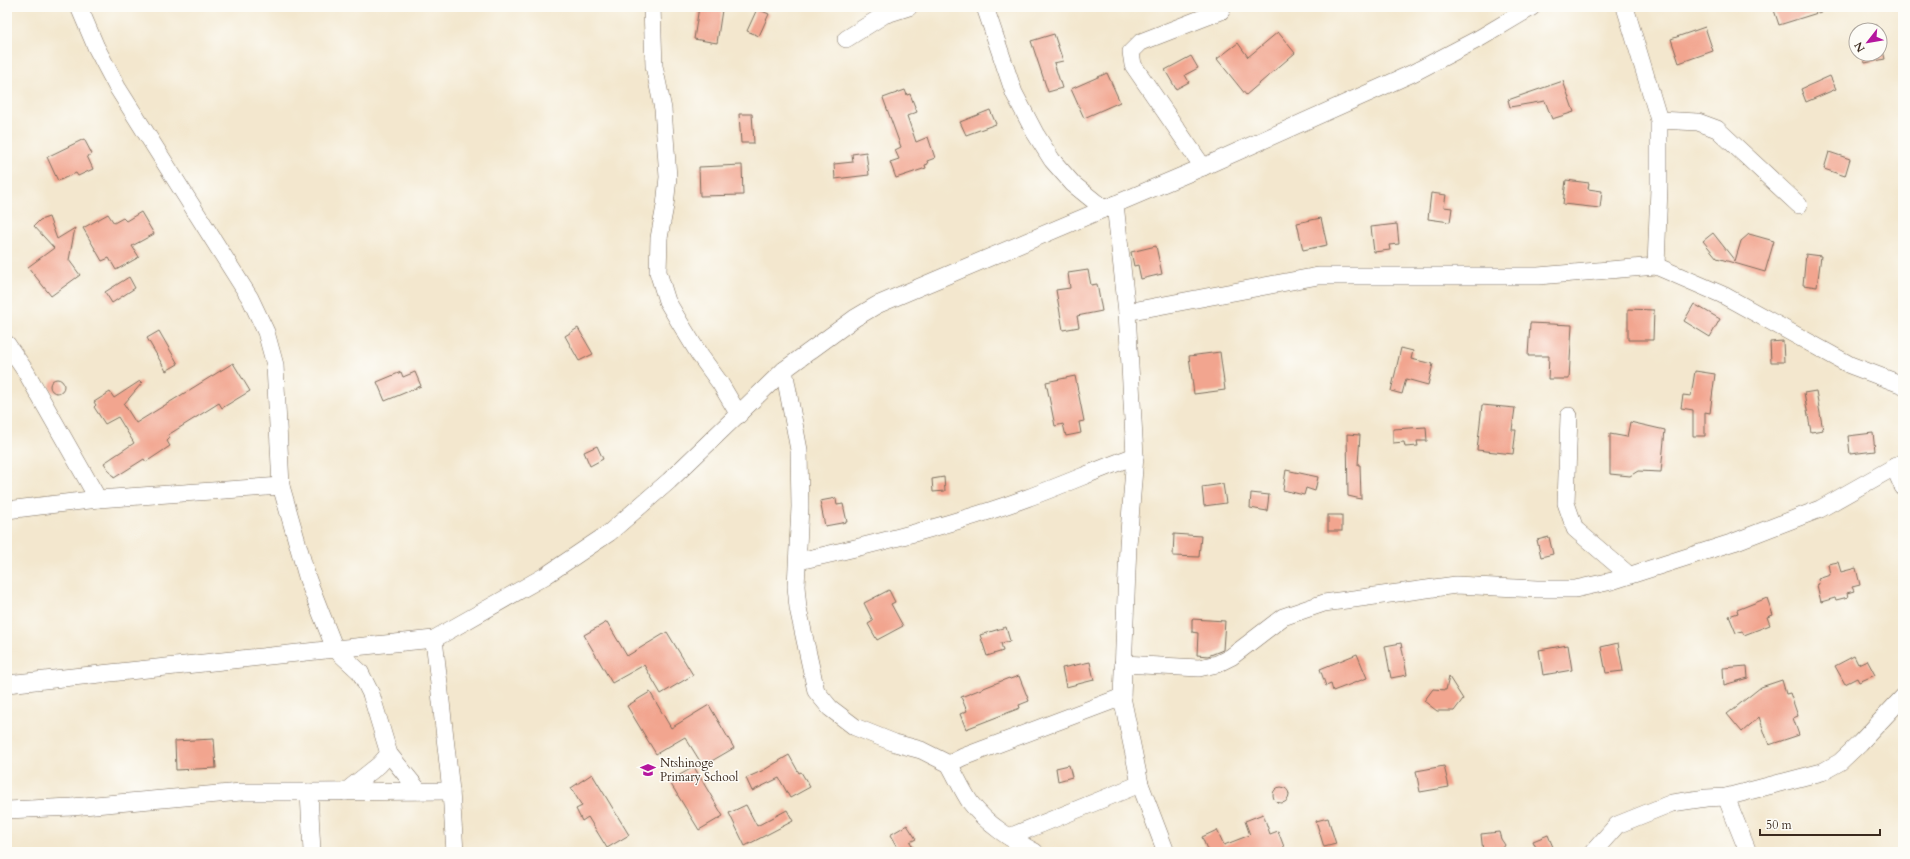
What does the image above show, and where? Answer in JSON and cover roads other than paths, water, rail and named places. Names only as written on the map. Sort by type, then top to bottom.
[{"type":"street","points":[[79,7],[96,47],[117,87],[250,298],[266,332],[275,365],[281,486],[308,580],[335,649],[360,672],[371,694],[388,754],[419,791]]},
{"type":"street","points":[[652,7],[654,66],[663,109],[668,177],[665,206],[659,238],[658,272],[667,301],[699,354],[720,383],[739,415]]},
{"type":"street","points":[[846,39],[884,15],[909,7]]},
{"type":"street","points":[[984,7],[1014,93],[1052,160],[1073,184],[1109,207],[1127,312],[1135,456],[1122,664],[1122,697],[1140,784],[1166,852]]},
{"type":"street","points":[[1203,167],[1133,65],[1131,52],[1141,42],[1221,11],[1223,7]]},
{"type":"street","points":[[7,684],[434,639],[545,576],[609,533],[669,481],[784,370],[855,318],[877,305],[1203,167],[1413,73],[1480,38],[1532,7]]},
{"type":"street","points":[[1625,7],[1659,120],[1659,188],[1656,266]]},
{"type":"street","points":[[1659,120],[1698,122],[1717,129],[1800,205]]},
{"type":"street","points":[[1127,312],[1318,276],[1538,276],[1656,266],[1723,295],[1850,365],[1903,385]]},
{"type":"street","points":[[7,344],[26,372],[98,499]]},
{"type":"street","points":[[784,370],[799,450],[800,507],[796,586],[798,608],[816,691],[830,708],[855,727],[895,743],[921,750],[950,764],[970,802],[987,820],[1009,837],[1035,852]]},
{"type":"street","points":[[1569,416],[1566,503],[1575,529],[1629,575]]},
{"type":"street","points":[[798,561],[887,541],[950,523],[1027,498],[1135,456]]},
{"type":"street","points":[[1122,664],[1199,668],[1217,664],[1231,658],[1283,617],[1324,603],[1456,585],[1536,589],[1575,589],[1612,581],[1734,542],[1820,509],[1899,464],[1903,487]]},
{"type":"street","points":[[7,510],[98,499],[281,486]]},
{"type":"street","points":[[434,639],[451,791],[455,852]]},
{"type":"street","points":[[950,764],[963,757],[1122,697]]},
{"type":"street","points":[[1593,852],[1617,825],[1672,803],[1706,798],[1726,797],[1822,772],[1840,762],[1903,697]]},
{"type":"street","points":[[345,792],[379,765],[388,754]]},
{"type":"street","points":[[1009,837],[1140,784]]},
{"type":"street","points":[[7,810],[72,807],[241,792],[451,791]]},
{"type":"street","points":[[309,792],[312,852]]},
{"type":"street","points":[[1726,797],[1748,852]]},
{"type":"place","name":"Ntshinoge Primary School","points":[[648,770]]}]
